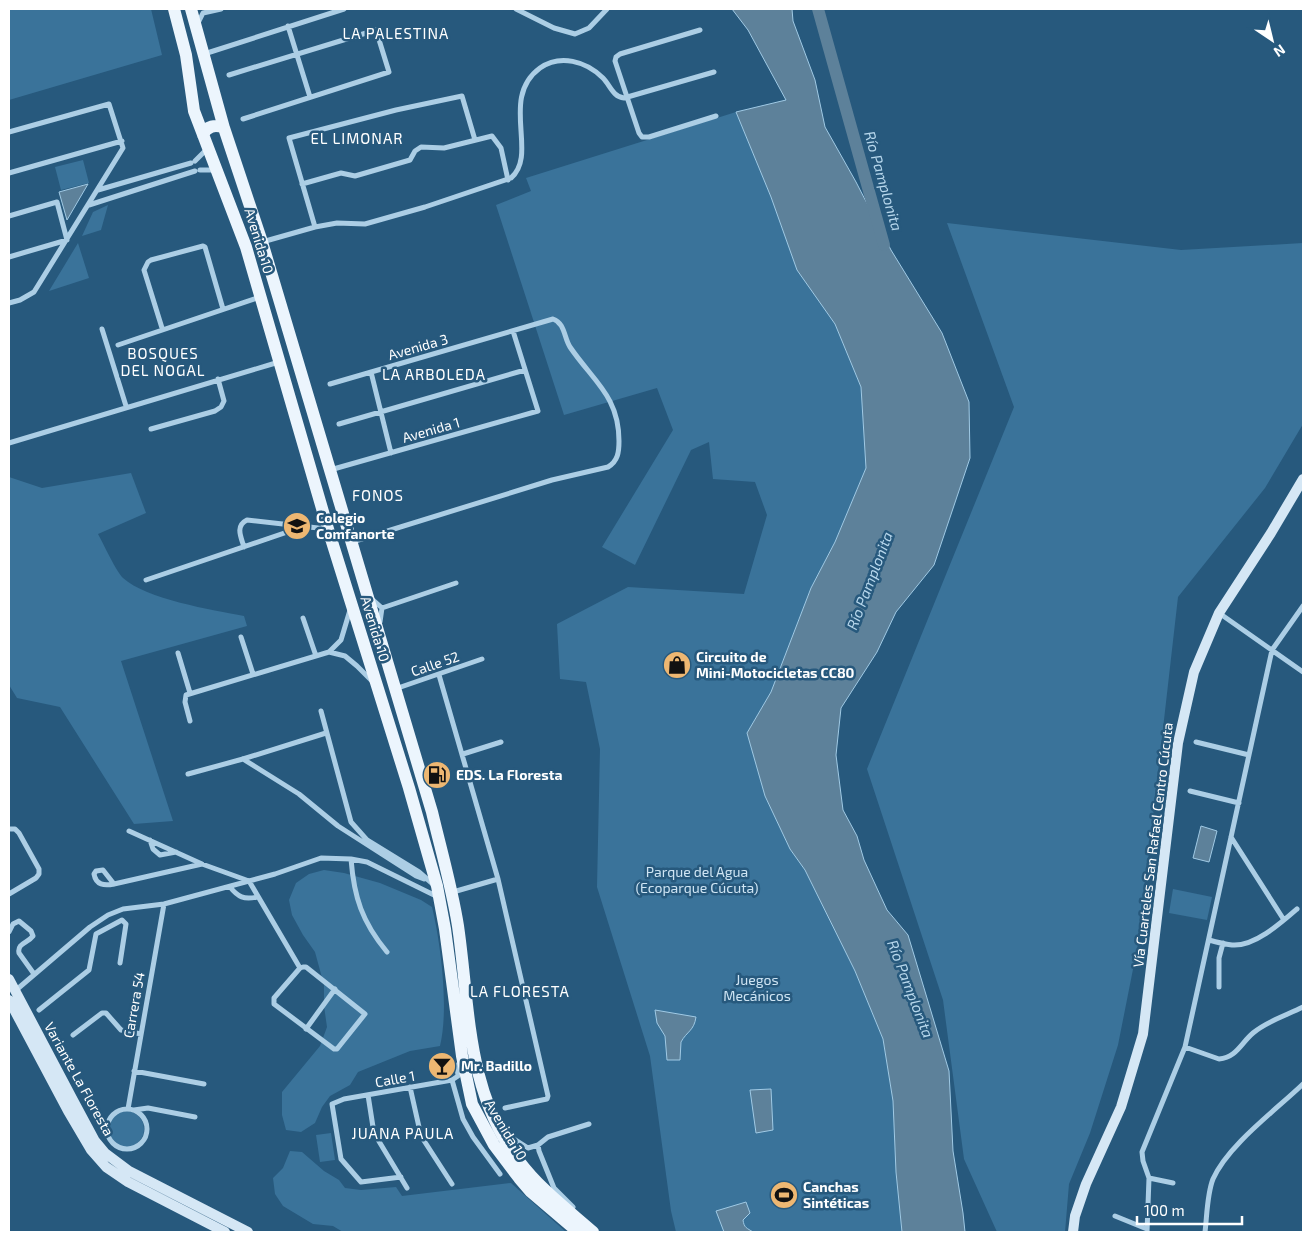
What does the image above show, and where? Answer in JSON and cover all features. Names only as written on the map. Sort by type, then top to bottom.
[{"type":"main road","name":"Avenida 10","points":[[174,9],[186,55],[194,111],[219,172],[246,248],[328,529],[409,788],[430,862],[434,888],[445,929],[462,1060],[472,1104],[494,1145],[507,1164],[531,1192],[585,1230]]},
{"type":"main road","name":"Avenida 10","points":[[191,9],[224,128],[262,242],[366,593],[378,612],[379,634],[432,812],[452,892],[473,1052],[478,1076],[493,1117],[520,1162],[585,1230]]},
{"type":"main road","points":[[194,111],[200,114],[208,112],[216,106],[217,102]]},
{"type":"main road","points":[[203,135],[212,126],[224,128]]},
{"type":"main road","name":"Vía Cuarteles San Rafael Centro Cúcuta","points":[[1073,1232],[1075,1216],[1086,1184],[1121,1108],[1143,1034],[1178,743],[1194,672],[1219,613],[1271,533],[1303,478]]},
{"type":"main road","points":[[357,622],[366,622],[378,612]]},
{"type":"main road","points":[[363,643],[379,634]]},
{"type":"main road","name":"Variante La Floresta","points":[[9,979],[12,995],[91,1150],[106,1167],[128,1182],[212,1219],[248,1232]]},
{"type":"main road","name":"Variante La Floresta","points":[[212,1219],[225,1232]]},
{"type":"street","points":[[198,9],[204,13]]},
{"type":"street","points":[[196,25],[204,13],[222,9]]},
{"type":"street","points":[[203,54],[344,9]]},
{"type":"street","points":[[516,9],[554,28],[575,34],[589,28],[607,9]]},
{"type":"street","points":[[288,26],[310,97]]},
{"type":"street","points":[[229,75],[376,30],[389,72],[243,119]]},
{"type":"street","points":[[700,30],[618,55],[615,61],[626,98],[642,137],[649,137],[716,116]]},
{"type":"street","points":[[262,242],[315,227],[337,223],[365,224],[508,180],[516,174],[521,160],[522,146],[519,117],[523,90],[530,78],[543,66],[561,61],[581,63],[598,73],[616,96],[621,98],[714,72]]},
{"type":"street","points":[[315,227],[289,138],[396,110],[462,96],[475,140]]},
{"type":"street","points":[[9,132],[109,104],[123,148],[34,292],[20,300],[9,303]]},
{"type":"street","points":[[302,184],[341,173],[355,176],[410,160],[414,151],[421,147],[444,148],[492,136],[501,148],[508,180]]},
{"type":"street","points":[[9,173],[122,142]]},
{"type":"street","points":[[97,190],[193,162],[208,147]]},
{"type":"street","points":[[88,205],[197,171],[212,170],[219,172]]},
{"type":"street","points":[[9,216],[57,202],[67,240]]},
{"type":"street","points":[[9,257],[67,240]]},
{"type":"street","points":[[162,328],[144,270],[151,260],[203,246],[222,309]]},
{"type":"street","points":[[118,344],[260,297]]},
{"type":"street","name":"Avenida 3","points":[[330,384],[553,319],[560,323],[569,346],[608,396],[618,422],[618,455],[614,462],[603,469],[590,470],[552,480],[351,542]]},
{"type":"street","points":[[102,329],[126,406]]},
{"type":"street","points":[[339,424],[525,370],[513,331]]},
{"type":"street","points":[[9,443],[126,406],[279,362]]},
{"type":"street","name":"Avenida 1","points":[[330,470],[538,411],[525,370]]},
{"type":"street","points":[[371,372],[392,453]]},
{"type":"street","points":[[151,429],[215,411],[221,407],[224,401],[218,379]]},
{"type":"street","points":[[244,547],[239,528],[247,520],[328,529]]},
{"type":"street","points":[[146,580],[302,527]]},
{"type":"street","points":[[378,612],[456,583]]},
{"type":"street","points":[[190,721],[184,702],[186,695],[190,693],[329,652],[341,640],[351,605]]},
{"type":"street","points":[[1115,1216],[1147,1231],[1149,1178],[1142,1152],[1185,1047],[1272,650],[1303,606]]},
{"type":"street","points":[[1219,613],[1303,672]]},
{"type":"street","points":[[302,618],[316,656]]},
{"type":"street","points":[[241,637],[252,674]]},
{"type":"street","points":[[329,652],[346,656],[358,666],[377,689]]},
{"type":"street","points":[[178,653],[190,693]]},
{"type":"street","name":"Calle 52","points":[[395,689],[482,659]]},
{"type":"street","points":[[439,675],[498,880],[548,1096],[542,1100],[505,1108]]},
{"type":"street","points":[[321,711],[351,822],[367,840],[419,872],[434,888]]},
{"type":"street","points":[[188,774],[326,733]]},
{"type":"street","points":[[462,754],[501,742]]},
{"type":"street","points":[[1196,742],[1249,755]]},
{"type":"street","points":[[243,759],[299,794],[362,843],[434,888]]},
{"type":"street","points":[[1190,791],[1238,803]]},
{"type":"street","points":[[9,829],[15,829],[19,833],[39,869],[39,874],[36,878],[9,894]]},
{"type":"street","points":[[129,831],[202,864],[249,881],[300,968]]},
{"type":"street","points":[[1231,837],[1284,920]]},
{"type":"street","points":[[150,840],[153,849],[160,855],[176,852]]},
{"type":"street","points":[[12,995],[90,927],[108,915],[123,909],[164,904],[230,887],[321,858],[351,858],[434,888]]},
{"type":"street","points":[[351,858],[360,908],[372,932],[387,952]]},
{"type":"street","points":[[419,872],[426,869],[430,862]]},
{"type":"street","points":[[114,884],[202,864]]},
{"type":"street","points":[[452,892],[498,880]]},
{"type":"street","points":[[230,887],[242,898],[257,897]]},
{"type":"street","name":"Carrera 54","points":[[128,1109],[164,904]]},
{"type":"street","points":[[1208,940],[1243,945],[1256,939],[1297,909]]},
{"type":"street","points":[[39,1010],[89,970],[96,934],[119,920],[126,924],[120,963]]},
{"type":"street","points":[[9,932],[13,924],[19,921],[33,934],[31,939],[18,949],[34,974]]},
{"type":"street","points":[[90,927],[96,934]]},
{"type":"street","points":[[1219,987],[1219,958],[1223,943]]},
{"type":"street","points":[[306,967],[335,989],[364,1012],[365,1016],[336,1050],[275,1006],[274,1003],[274,998],[300,968],[306,967]]},
{"type":"street","points":[[306,1029],[335,989]]},
{"type":"street","points":[[1185,1047],[1219,1059],[1225,1058],[1236,1052],[1252,1033],[1266,1024],[1303,1008]]},
{"type":"street","points":[[73,1036],[102,1013],[106,1013],[121,1030],[141,1034]]},
{"type":"street","points":[[462,1060],[457,1063],[458,1076],[452,1080],[463,1119],[473,1137],[500,1174]]},
{"type":"street","points":[[134,1071],[204,1084]]},
{"type":"street","name":"Calle 1","points":[[401,1178],[362,1182],[341,1159],[332,1104],[344,1099],[452,1080]]},
{"type":"street","points":[[1205,1232],[1212,1180],[1223,1161],[1255,1128],[1303,1084]]},
{"type":"street","points":[[410,1087],[422,1136],[452,1184]]},
{"type":"street","points":[[368,1095],[377,1138],[407,1188]]},
{"type":"street","points":[[134,1110],[144,1119],[147,1131],[145,1138],[136,1147],[123,1150],[111,1142],[106,1130],[107,1124],[115,1113],[128,1109],[148,1108],[195,1117]]},
{"type":"street","points":[[493,1117],[514,1139],[528,1148],[538,1146],[548,1138],[589,1124]]},
{"type":"street","points":[[538,1146],[554,1188],[582,1215],[585,1230]]},
{"type":"street","points":[[1149,1178],[1173,1184]]},
{"type":"green space","points":[[9,9],[151,9],[162,55],[9,100]]},
{"type":"green space","points":[[736,112],[771,197],[797,269],[835,324],[861,387],[866,468],[835,542],[811,588],[771,692],[747,733],[765,796],[790,849],[805,870],[855,971],[883,1039],[893,1101],[896,1172],[902,1232],[676,1232],[671,1211],[650,1056],[597,887],[600,749],[586,682],[560,679],[557,624],[628,587],[744,594],[767,515],[755,482],[713,479],[709,442],[691,450],[635,565],[602,547],[673,430],[657,388],[564,415],[496,205],[531,191],[526,178]]},
{"type":"green space","points":[[83,160],[89,183],[61,190],[55,167]]},
{"type":"green space","points":[[108,205],[101,230],[82,236],[93,212]]},
{"type":"green space","points":[[947,223],[1181,250],[1303,243],[1303,424],[1265,488],[1178,597],[1139,939],[1118,1045],[1090,1133],[1069,1184],[1065,1232],[997,1232],[964,1159],[943,1000],[867,769],[1014,407]]},
{"type":"green space","points":[[78,243],[89,278],[49,291]]},
{"type":"green space","points":[[131,473],[146,513],[98,534],[120,575],[133,585],[163,598],[244,616],[247,626],[121,661],[173,821],[134,824],[60,707],[17,698],[9,685],[9,477],[42,488]]},
{"type":"green space","points":[[324,870],[344,873],[380,883],[421,900],[432,907],[443,977],[443,1031],[440,1046],[410,1051],[358,1072],[350,1085],[330,1096],[322,1107],[315,1123],[301,1132],[286,1130],[282,1115],[282,1092],[320,1046],[327,1027],[324,985],[315,952],[292,915],[289,900],[296,883],[309,874]]},
{"type":"green space","points":[[1173,889],[1212,897],[1207,920],[1169,913]]},
{"type":"green space","points":[[126,1111],[133,1112],[139,1116],[143,1122],[143,1136],[139,1142],[133,1146],[126,1147],[119,1146],[113,1142],[109,1136],[108,1129],[109,1122],[113,1116],[119,1112]]},
{"type":"green space","points":[[331,1133],[335,1160],[320,1162],[316,1135]]},
{"type":"green space","points":[[290,1151],[302,1152],[324,1171],[339,1180],[345,1188],[361,1190],[396,1187],[402,1196],[511,1183],[566,1232],[343,1232],[333,1226],[313,1224],[283,1206],[275,1194],[273,1178],[283,1168]]},
{"type":"water","points":[[732,9],[792,9],[793,21],[815,80],[825,127],[891,250],[942,333],[969,402],[970,458],[934,565],[896,612],[877,652],[841,708],[836,755],[843,810],[857,836],[864,860],[887,910],[908,935],[949,1071],[953,1151],[965,1232],[902,1232],[896,1172],[893,1101],[883,1039],[855,971],[805,870],[790,849],[765,796],[747,733],[771,692],[811,588],[835,542],[866,468],[861,387],[835,324],[797,270],[771,197],[736,112],[786,100],[748,30]]},
{"type":"water","points":[[88,184],[67,220],[59,192]]},
{"type":"water","points":[[1201,826],[1217,831],[1209,862],[1193,858]]},
{"type":"water","points":[[655,1010],[696,1017],[692,1028],[681,1042],[680,1060],[667,1060],[665,1036],[657,1023]]},
{"type":"water","points":[[771,1089],[773,1130],[756,1133],[750,1090]]},
{"type":"water","points":[[746,1202],[750,1213],[743,1220],[743,1223],[746,1228],[753,1232],[724,1232],[716,1211]]},
{"type":"waterway","name":"Río Pamplonita","points":[[818,9],[884,245]]},
{"type":"place","name":"Colegio Comfanorte","points":[[297,526]]},
{"type":"place","name":"Circuito de Mini-Motocicletas CC80","points":[[677,665]]},
{"type":"place","name":"EDS. La Floresta","points":[[437,775]]},
{"type":"place","name":"Mr. Badillo","points":[[442,1066]]},
{"type":"place","name":"Canchas Sintéticas","points":[[784,1195]]},
{"type":"district","name":"LA PALESTINA","points":[[396,34]]},
{"type":"district","name":"EL LIMONAR","points":[[357,139]]},
{"type":"district","name":"BOSQUES DEL NOGAL","points":[[163,362]]},
{"type":"district","name":"LA ARBOLEDA","points":[[434,375]]},
{"type":"district","name":"FONOS","points":[[378,496]]},
{"type":"district","name":"LA FLORESTA","points":[[520,992]]},
{"type":"district","name":"JUANA PAULA","points":[[403,1134]]},
{"type":"park label","name":"Parque del Agua (Ecoparque Cúcuta)","points":[[697,880]]},
{"type":"park label","name":"Juegos Mecánicos","points":[[757,988]]}]
